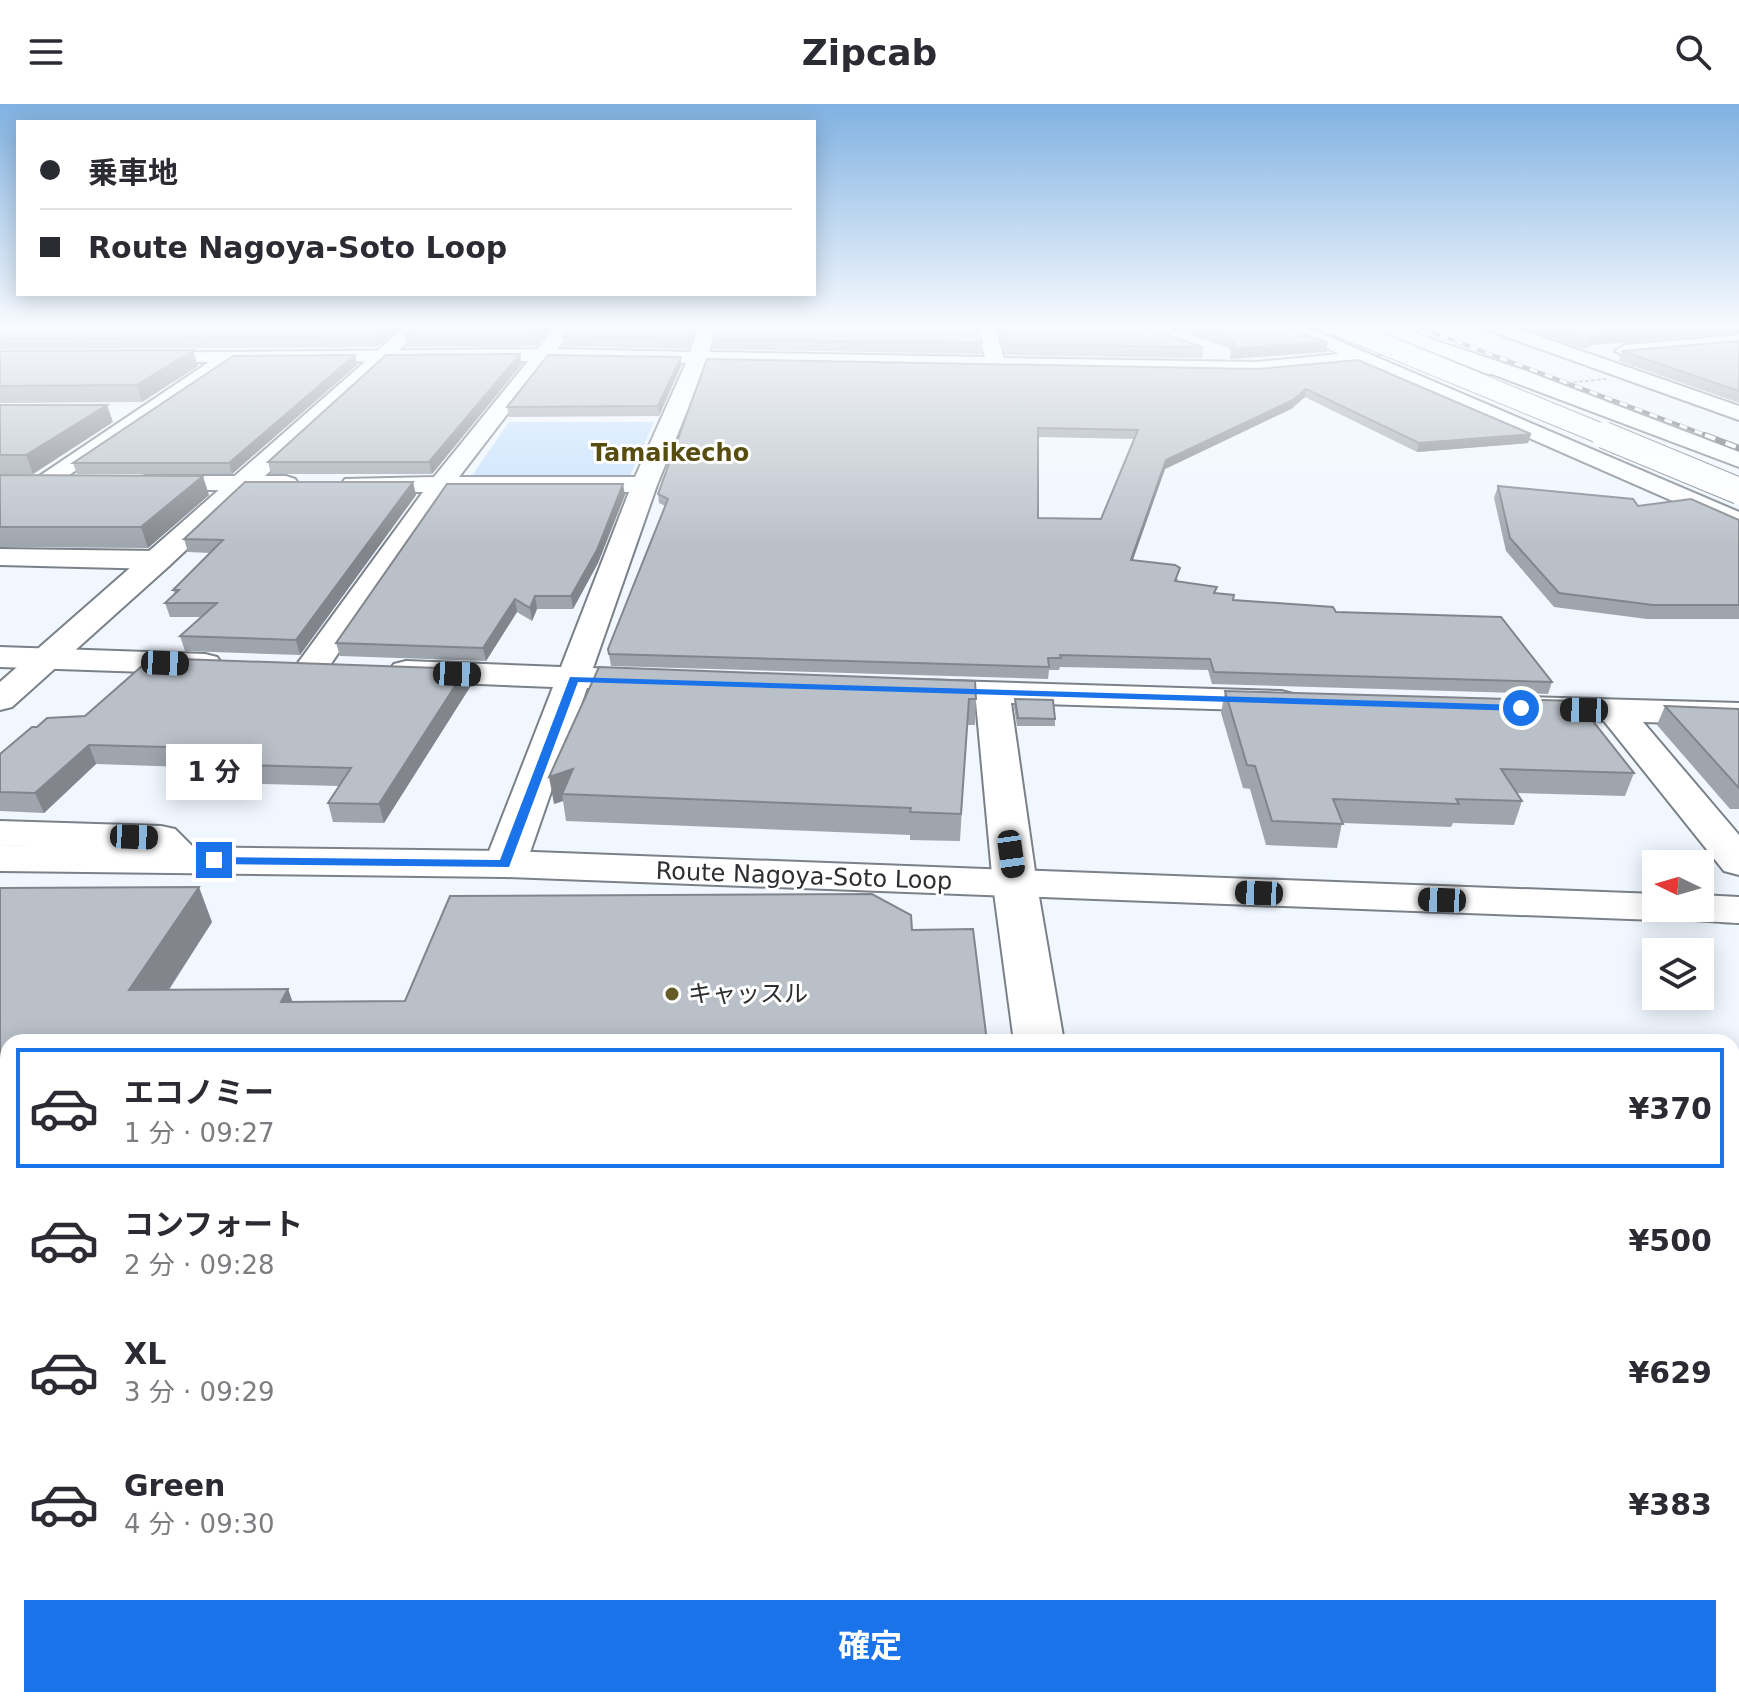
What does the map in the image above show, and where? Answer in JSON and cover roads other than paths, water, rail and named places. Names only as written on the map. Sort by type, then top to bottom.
[{"type":"main road","points":[[41,483],[167,399]]},
{"type":"main road","points":[[0,700],[336,399]]},
{"type":"main road","points":[[510,399],[441,484],[327,668],[682,682]]},
{"type":"main road","points":[[505,864],[644,485],[680,399]]},
{"type":"main road","points":[[1456,399],[1739,522]]},
{"type":"main road","points":[[1496,399],[1739,500]]},
{"type":"main road","points":[[1515,399],[1739,491]]},
{"type":"main road","points":[[1549,399],[1739,475]]},
{"type":"main road","points":[[1579,399],[1739,463]]},
{"type":"main road","points":[[1700,399],[1739,413]]},
{"type":"main road","points":[[103,412],[147,412]]},
{"type":"main road","points":[[1631,455],[1630,471],[1640,479]]},
{"type":"main road","points":[[14,484],[88,483]]},
{"type":"main road","points":[[119,483],[304,484]]},
{"type":"main road","points":[[335,484],[644,485]]},
{"type":"main road","points":[[0,557],[159,560]]},
{"type":"main road","points":[[0,657],[234,665]]},
{"type":"main road","points":[[883,689],[1311,702]]},
{"type":"main road","points":[[992,693],[1015,885],[1038,1034]]},
{"type":"main road","points":[[1487,707],[1739,714]]},
{"type":"main road","points":[[1615,711],[1739,862]]},
{"type":"main road","points":[[0,833],[161,838],[185,860]]},
{"type":"main road","name":"Route Nagoya-Soto Loop","points":[[0,858],[505,864],[1642,907]]},
{"type":"main road","points":[[1714,909],[1739,910]]},
{"type":"railway","points":[[1609,399],[1711,437]]},
{"type":"railway","points":[[1705,435],[1739,448]]},
{"type":"place","name":"キャッスル","points":[[672,994]]},
{"type":"district","name":"Tamaikecho","points":[[670,453]]}]
